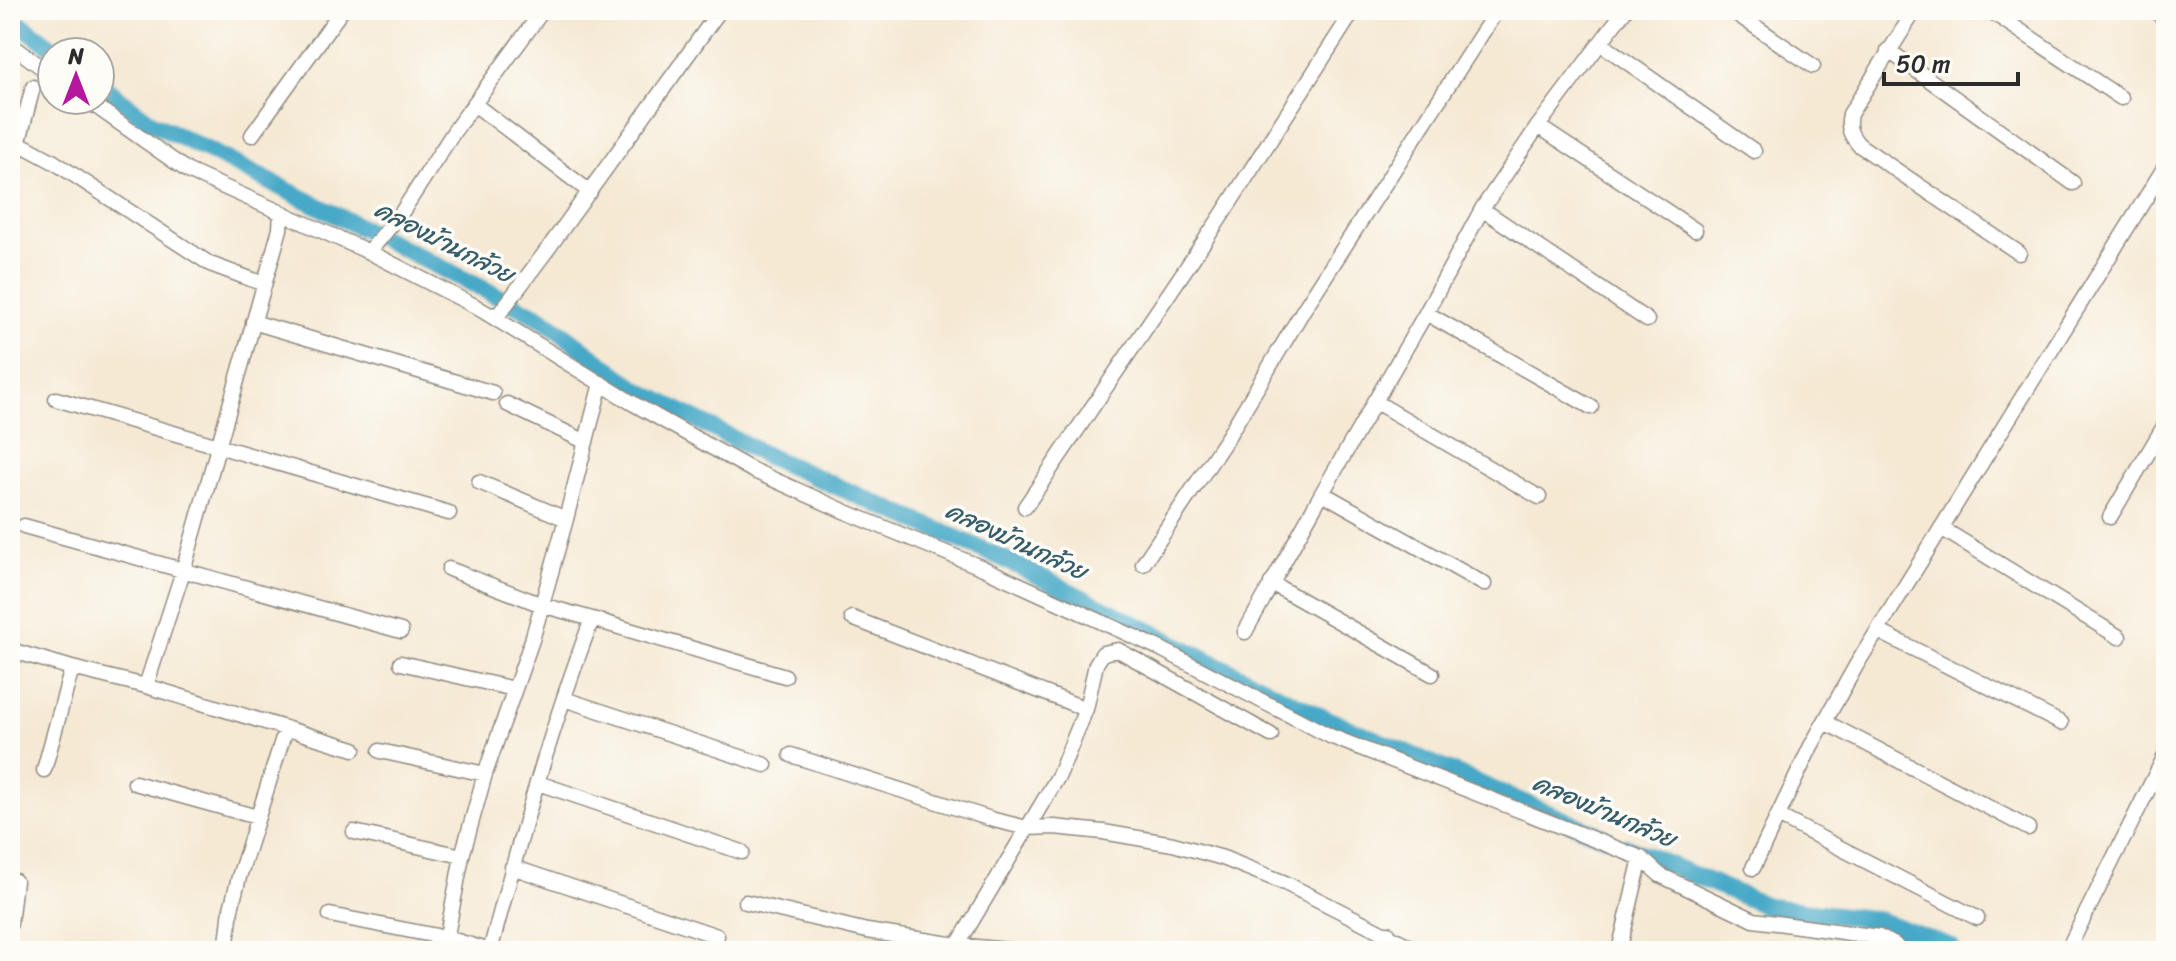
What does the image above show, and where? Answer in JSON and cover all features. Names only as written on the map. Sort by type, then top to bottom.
[{"type":"street","points":[[252,135],[342,10]]},
{"type":"street","points":[[373,248],[402,212],[474,104],[543,10]]},
{"type":"street","points":[[494,314],[524,280],[590,192],[720,10]]},
{"type":"street","points":[[1025,507],[1220,218],[1354,10]]},
{"type":"street","points":[[1143,564],[1227,438],[1304,309],[1497,10]]},
{"type":"street","points":[[1245,632],[1482,209],[1538,126],[1625,10]]},
{"type":"street","points":[[1731,10],[1813,66]]},
{"type":"street","points":[[1915,10],[1850,114],[1851,136],[1859,145],[2019,253]]},
{"type":"street","points":[[1989,10],[2121,98]]},
{"type":"street","points":[[2153,10],[2166,19]]},
{"type":"street","points":[[1600,43],[1754,151]]},
{"type":"street","points":[[10,44],[36,63]]},
{"type":"street","points":[[1888,50],[2073,183]]},
{"type":"street","points":[[10,175],[14,141],[33,87]]},
{"type":"street","points":[[474,104],[590,192]]},
{"type":"street","points":[[110,116],[188,171],[373,248],[494,314],[601,383],[752,470],[1145,641],[1330,736],[1641,858],[1660,875],[1737,913],[1754,920],[1879,937],[1900,951]]},
{"type":"street","points":[[1538,126],[1695,230]]},
{"type":"street","points":[[14,141],[54,162],[210,264],[264,284]]},
{"type":"street","points":[[1753,868],[1811,746],[1878,631],[2166,165]]},
{"type":"street","points":[[1482,209],[1647,320]]},
{"type":"street","points":[[146,686],[183,571],[280,229],[281,212]]},
{"type":"street","points":[[1426,313],[1591,407]]},
{"type":"street","points":[[253,322],[493,393]]},
{"type":"street","points":[[446,945],[462,856],[485,774],[532,640],[601,383]]},
{"type":"street","points":[[56,399],[449,513]]},
{"type":"street","points":[[1374,401],[1539,497]]},
{"type":"street","points":[[507,404],[586,442]]},
{"type":"street","points":[[2110,517],[2166,423]]},
{"type":"street","points":[[479,482],[566,519]]},
{"type":"street","points":[[1322,493],[1484,584]]},
{"type":"street","points":[[24,526],[401,631]]},
{"type":"street","points":[[1941,528],[2119,637]]},
{"type":"street","points":[[449,569],[542,605],[785,676]]},
{"type":"street","points":[[1271,583],[1432,674]]},
{"type":"street","points":[[852,618],[1086,709]]},
{"type":"street","points":[[330,915],[446,945],[490,951],[512,867],[592,619]]},
{"type":"street","points":[[1878,631],[2061,723]]},
{"type":"street","points":[[10,650],[146,686],[354,749]]},
{"type":"street","points":[[955,948],[1059,775],[1086,709],[1096,664],[1103,653],[1118,650],[1271,735]]},
{"type":"street","points":[[401,663],[514,689]]},
{"type":"street","points":[[44,770],[72,668]]},
{"type":"street","points":[[564,699],[765,765]]},
{"type":"street","points":[[1825,722],[2028,828]]},
{"type":"street","points":[[226,951],[231,909],[286,728]]},
{"type":"street","points":[[380,751],[485,774]]},
{"type":"street","points":[[2067,951],[2166,754]]},
{"type":"street","points":[[791,755],[1027,828],[1054,827],[1103,832],[1173,844],[1223,858],[1285,883],[1419,951]]},
{"type":"street","points":[[135,783],[257,817]]},
{"type":"street","points":[[538,783],[742,852]]},
{"type":"street","points":[[1778,816],[1977,918]]},
{"type":"street","points":[[354,832],[462,856]]},
{"type":"street","points":[[1619,951],[1641,858]]},
{"type":"street","points":[[512,867],[717,936]]},
{"type":"street","points":[[10,924],[15,881]]},
{"type":"street","points":[[746,902],[955,948],[1018,951]]},
{"type":"street","points":[[1382,951],[1388,933]]},
{"type":"waterway","name":"คลองบ้านกล้วย","points":[[10,16],[37,36]]},
{"type":"waterway","name":"คลองบ้านกล้วย","points":[[116,96],[149,121],[543,319],[636,389],[767,456],[1002,558],[1318,715],[1604,837]]},
{"type":"waterway","name":"คลองบ้านกล้วย","points":[[1627,847],[1769,907],[1878,920],[1951,947],[1952,951]]}]
